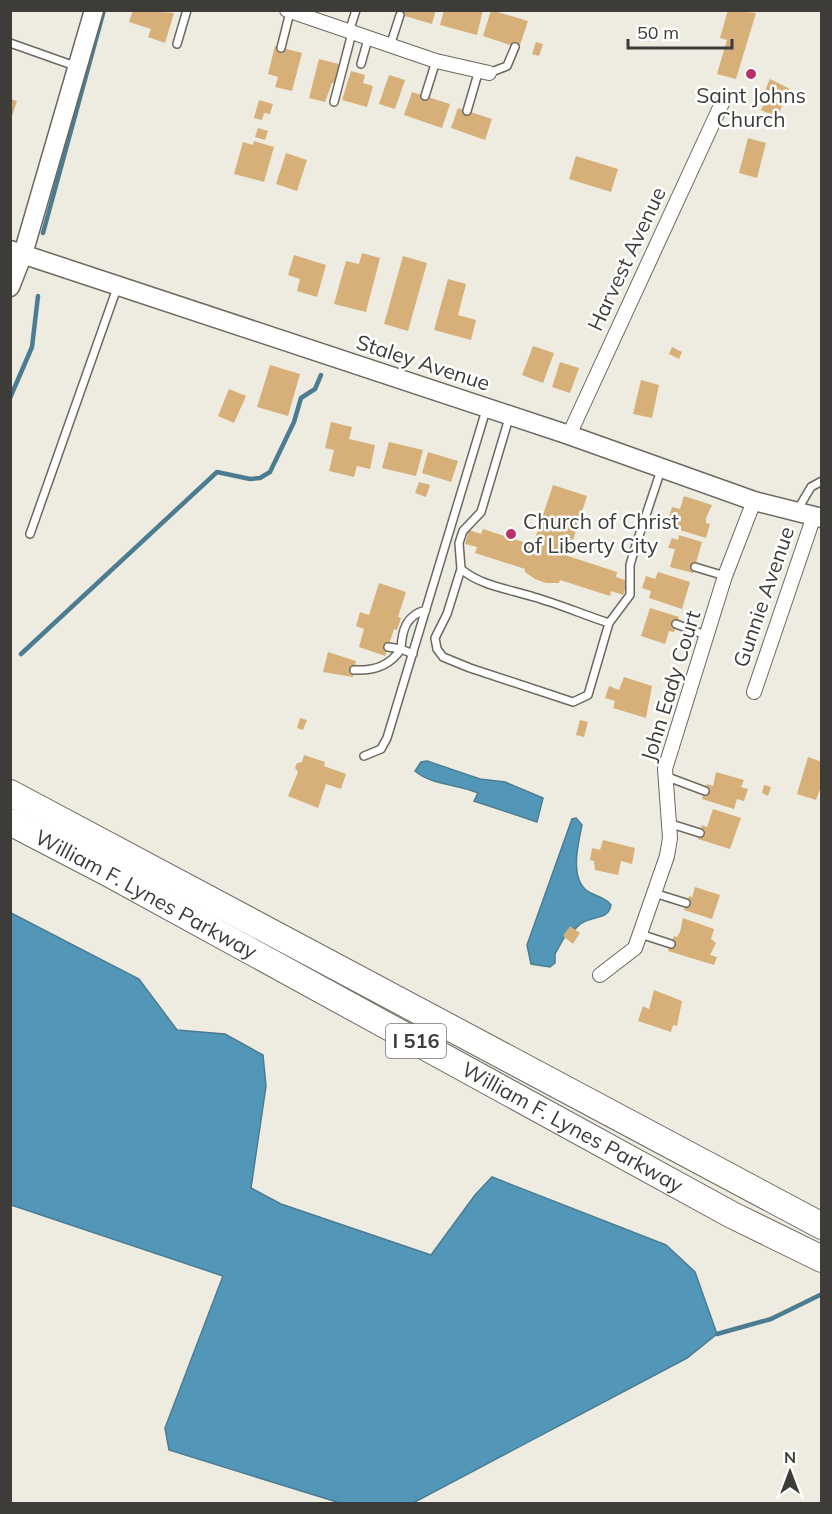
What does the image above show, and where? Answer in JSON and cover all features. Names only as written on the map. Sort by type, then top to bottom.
[{"type":"highway","name":"William F. Lynes Parkway","points":[[10,793],[822,1226]]},
{"type":"highway","name":"William F. Lynes Parkway","points":[[10,822],[119,878],[732,1215],[822,1258]]},
{"type":"street","points":[[10,287],[17,252],[78,67],[94,10]]},
{"type":"street","points":[[288,11],[436,61],[484,71]]},
{"type":"street","name":"Harvest Avenue","points":[[569,435],[723,102]]},
{"type":"street","name":"Staley Avenue","points":[[17,252],[510,415],[754,501],[811,515]]},
{"type":"street","name":"John Eady Court","points":[[600,975],[635,948],[667,856],[669,823],[664,768],[708,636],[725,576],[754,501]]},
{"type":"street","name":"Gunnie Avenue","points":[[754,692],[811,515]]},
{"type":"lane","points":[[177,44],[187,10]]},
{"type":"lane","points":[[334,102],[356,10]]},
{"type":"lane","points":[[281,48],[288,11]]},
{"type":"lane","points":[[390,46],[400,15]]},
{"type":"lane","points":[[361,64],[372,40]]},
{"type":"lane","points":[[10,43],[78,67]]},
{"type":"lane","points":[[467,111],[484,71],[507,66],[515,47]]},
{"type":"lane","points":[[424,96],[436,61]]},
{"type":"lane","points":[[30,534],[117,285]]},
{"type":"lane","points":[[364,756],[381,749],[387,738],[487,408]]},
{"type":"lane","points":[[510,415],[481,512],[464,531],[459,543],[460,569],[447,614],[435,638],[437,649],[443,657],[470,668],[573,702],[588,695],[609,623],[630,595],[630,565],[662,468]]},
{"type":"lane","points":[[811,515],[811,487],[822,480]]},
{"type":"lane","points":[[695,567],[725,576]]},
{"type":"lane","points":[[460,569],[469,576],[495,586],[536,597],[609,623]]},
{"type":"lane","points":[[354,670],[370,670],[394,660],[401,649],[401,634],[409,618],[415,613],[426,610]]},
{"type":"lane","points":[[676,624],[708,636]]},
{"type":"lane","points":[[388,646],[413,654]]},
{"type":"lane","points":[[665,776],[705,791]]},
{"type":"lane","points":[[669,823],[700,833]]},
{"type":"lane","points":[[654,893],[686,903]]},
{"type":"lane","points":[[640,934],[671,944]]},
{"type":"water","points":[[427,761],[480,779],[505,782],[543,798],[537,822],[474,801],[478,793],[421,776],[415,771],[421,762]]},
{"type":"water","points":[[576,818],[582,825],[576,859],[578,877],[586,890],[611,905],[606,914],[586,921],[575,929],[570,927],[555,954],[555,963],[550,967],[531,964],[527,945],[572,819]]},
{"type":"water","points":[[11,913],[139,979],[177,1030],[225,1034],[263,1055],[266,1086],[251,1188],[281,1204],[431,1255],[475,1195],[492,1177],[666,1245],[695,1272],[717,1334],[687,1358],[413,1503],[340,1503],[169,1450],[165,1428],[223,1276],[11,1205]]},
{"type":"building","points":[[133,10],[174,13],[165,43],[148,37],[151,29],[129,22]]},
{"type":"building","points":[[399,10],[436,10],[432,24],[398,14]]},
{"type":"building","points":[[444,10],[483,10],[477,35],[440,25]]},
{"type":"building","points":[[491,10],[528,21],[519,48],[483,36]]},
{"type":"building","points":[[728,10],[756,13],[736,79],[717,74],[727,40],[720,38]]},
{"type":"building","points":[[536,42],[543,44],[539,56],[532,54]]},
{"type":"building","points":[[275,46],[302,53],[292,91],[275,87],[278,77],[268,74]]},
{"type":"building","points":[[319,59],[339,64],[335,83],[332,83],[325,102],[309,98]]},
{"type":"building","points":[[351,71],[365,75],[363,83],[373,86],[367,107],[342,100]]},
{"type":"building","points":[[389,75],[405,80],[395,109],[379,104]]},
{"type":"building","points":[[770,79],[790,89],[777,117],[761,110],[767,97],[763,95]]},
{"type":"building","points":[[412,92],[450,104],[442,128],[404,115]]},
{"type":"building","points":[[10,99],[17,101],[11,119],[10,119]]},
{"type":"building","points":[[259,100],[273,104],[270,114],[264,113],[262,120],[254,118]]},
{"type":"building","points":[[458,108],[492,119],[485,140],[451,128]]},
{"type":"building","points":[[258,128],[268,131],[265,140],[255,137]]},
{"type":"building","points":[[748,138],[766,143],[757,178],[739,173]]},
{"type":"building","points":[[254,141],[274,147],[264,182],[234,174],[243,142],[253,145]]},
{"type":"building","points":[[286,153],[307,160],[297,191],[276,184]]},
{"type":"building","points":[[576,156],[618,169],[611,192],[569,179]]},
{"type":"building","points":[[362,253],[380,258],[366,312],[334,304],[346,261],[359,264]]},
{"type":"building","points":[[294,255],[326,265],[317,297],[297,291],[300,279],[288,275]]},
{"type":"building","points":[[403,256],[427,263],[408,331],[384,324]]},
{"type":"building","points":[[448,279],[466,284],[458,315],[476,320],[471,340],[434,330]]},
{"type":"building","points":[[533,346],[554,353],[543,383],[522,375]]},
{"type":"building","points":[[672,347],[682,352],[679,359],[669,354]]},
{"type":"building","points":[[560,362],[579,368],[570,393],[552,387]]},
{"type":"building","points":[[270,365],[300,374],[288,416],[257,407]]},
{"type":"building","points":[[641,380],[659,385],[652,418],[633,414]]},
{"type":"building","points":[[229,389],[246,396],[234,423],[218,416]]},
{"type":"building","points":[[331,422],[352,427],[349,439],[375,445],[370,469],[357,466],[354,477],[329,471],[334,450],[325,448]]},
{"type":"building","points":[[389,442],[423,450],[416,476],[382,468]]},
{"type":"building","points":[[428,452],[458,461],[451,482],[422,473]]},
{"type":"building","points":[[419,482],[430,485],[426,497],[415,493]]},
{"type":"building","points":[[553,485],[587,496],[568,556],[617,572],[616,577],[628,581],[623,595],[611,591],[610,596],[560,580],[559,583],[546,583],[535,579],[525,572],[525,569],[475,553],[477,547],[465,544],[469,530],[481,534],[483,529],[533,545]]},
{"type":"building","points":[[684,496],[712,505],[706,518],[706,523],[710,524],[706,538],[673,528],[676,520],[669,517],[672,507],[680,509]]},
{"type":"building","points":[[679,535],[702,542],[693,573],[670,567],[675,549],[668,548],[672,538],[678,540]]},
{"type":"building","points":[[658,572],[690,582],[682,609],[649,598],[651,591],[642,588],[646,576],[655,579]]},
{"type":"building","points":[[379,583],[406,592],[398,617],[401,618],[397,630],[394,629],[385,656],[359,647],[364,629],[356,626],[360,612],[369,615]]},
{"type":"building","points":[[650,608],[679,617],[674,632],[669,631],[665,644],[641,636]]},
{"type":"building","points":[[328,652],[356,661],[353,677],[323,672]]},
{"type":"building","points":[[624,677],[652,686],[646,718],[613,708],[615,701],[605,698],[609,686],[619,690]]},
{"type":"building","points":[[300,718],[307,720],[303,730],[297,728]]},
{"type":"building","points":[[580,720],[588,722],[584,737],[576,735]]},
{"type":"building","points":[[304,755],[325,762],[324,766],[346,774],[341,789],[326,784],[318,808],[288,796],[298,772],[295,768],[297,763],[302,762]]},
{"type":"building","points":[[808,757],[822,762],[822,784],[816,800],[797,794]]},
{"type":"building","points":[[716,772],[744,780],[741,787],[748,789],[744,801],[737,799],[734,809],[702,799],[707,784],[713,786]]},
{"type":"building","points":[[764,785],[771,787],[768,796],[762,793]]},
{"type":"building","points":[[713,809],[741,818],[730,849],[698,839],[702,825],[707,827]]},
{"type":"building","points":[[603,840],[635,848],[632,864],[621,861],[618,875],[595,870],[594,861],[590,860],[592,848],[600,850]]},
{"type":"building","points":[[695,887],[720,895],[712,919],[684,910]]},
{"type":"building","points":[[683,918],[714,929],[711,939],[716,943],[710,955],[717,957],[714,965],[668,951],[674,936],[677,937],[680,932]]},
{"type":"building","points":[[570,926],[580,933],[573,944],[563,936]]},
{"type":"building","points":[[654,990],[682,1001],[677,1026],[673,1025],[671,1032],[638,1021],[643,1006],[649,1009]]},
{"type":"waterway","points":[[43,233],[104,10]]},
{"type":"waterway","points":[[10,398],[32,347],[38,296]]},
{"type":"waterway","points":[[21,654],[217,472],[250,479],[260,478],[270,472],[294,422],[301,398],[315,389],[321,375]]},
{"type":"waterway","points":[[717,1334],[771,1319],[822,1294]]},
{"type":"place","name":"Saint Johns Church","points":[[751,74]]},
{"type":"place","name":"Church of Christ of Liberty City","points":[[511,534]]}]
